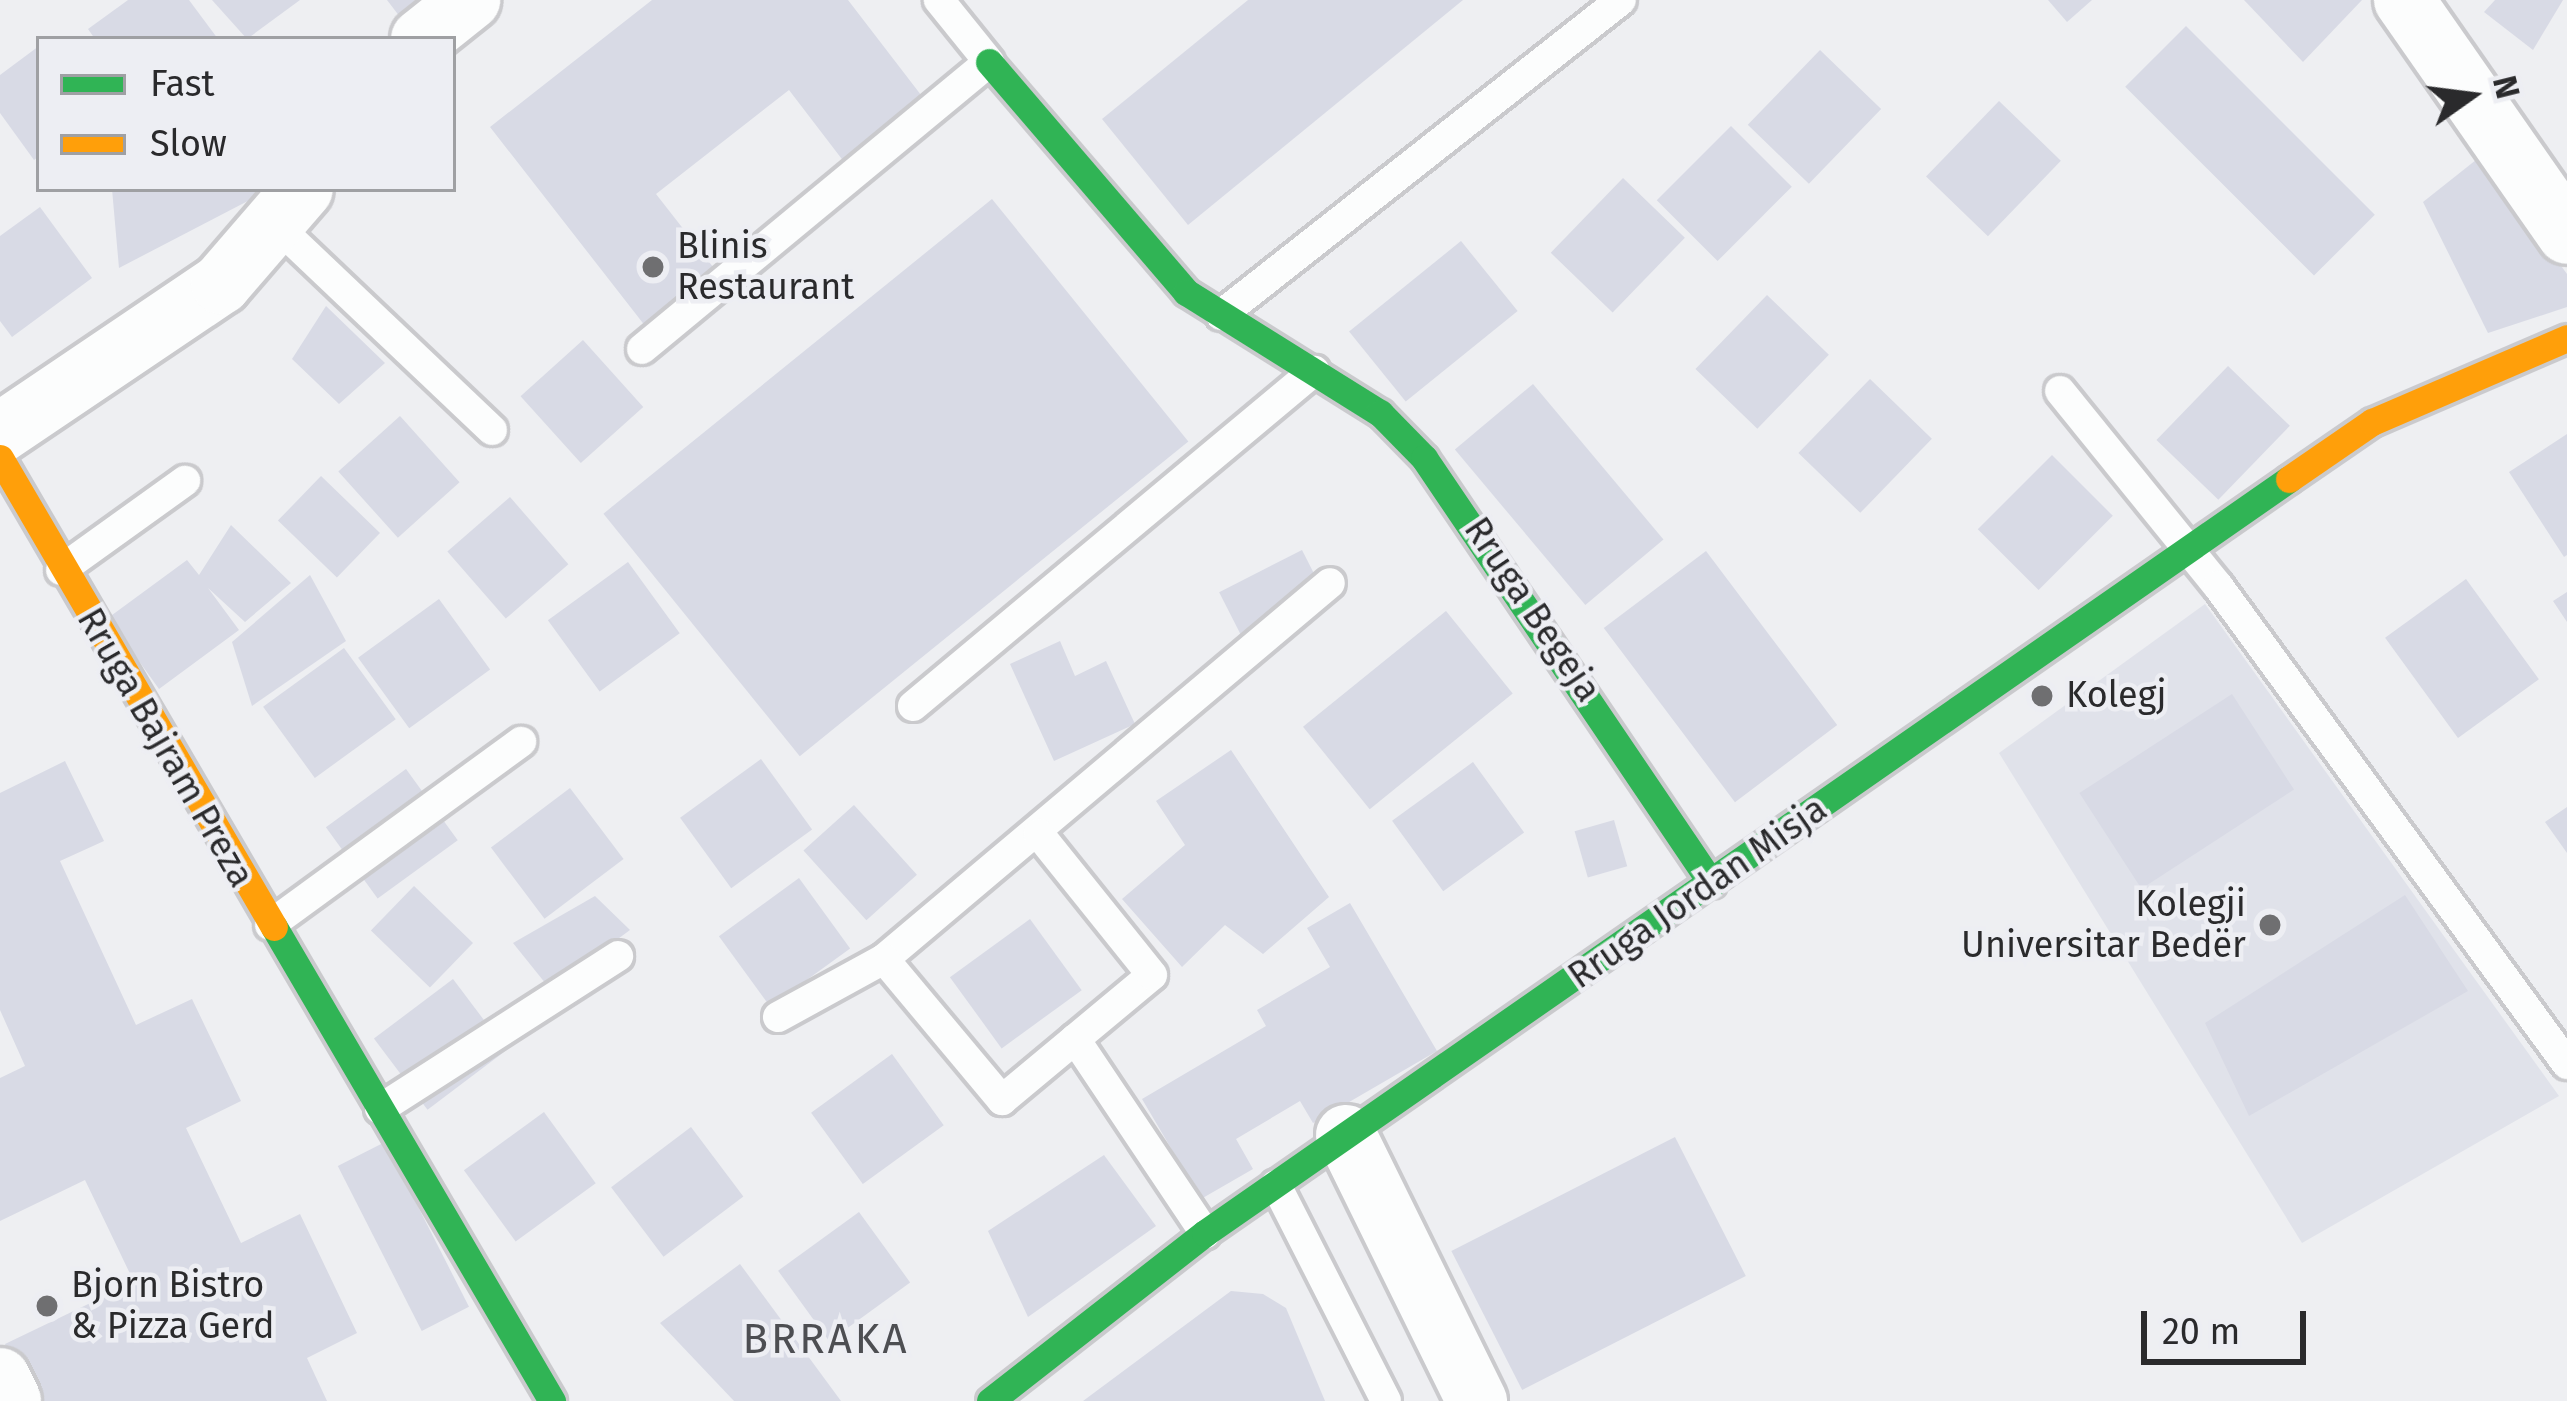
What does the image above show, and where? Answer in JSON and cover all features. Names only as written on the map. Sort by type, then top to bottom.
[{"type":"street","points":[[426,36],[470,0]]},
{"type":"street","points":[[2404,0],[2567,235]]},
{"type":"street","name":"Rruga Begeja","points":[[988,62],[1138,244],[1221,315],[1380,413],[1471,517],[1712,884]]},
{"type":"street","points":[[0,433],[163,330],[291,208]]},
{"type":"street","name":"Rruga Jordan Misja","points":[[990,1401],[1204,1233],[2372,422],[2567,338]]},
{"type":"street","name":"Rruga Bajram Preza","points":[[0,458],[61,570],[552,1401]]},
{"type":"street","points":[[1346,1135],[1477,1401]]},
{"type":"street","points":[[0,1378],[11,1401]]},
{"type":"lane","name":"Rruga Begeja","points":[[939,0],[988,62]]},
{"type":"lane","points":[[1221,315],[1621,0]]},
{"type":"lane","points":[[642,349],[988,62]]},
{"type":"lane","points":[[291,208],[493,430]]},
{"type":"lane","points":[[913,706],[1314,371]]},
{"type":"lane","points":[[2060,391],[2188,547],[2567,1064]]},
{"type":"lane","name":"Rruga Bajram Preza","points":[[61,570],[185,481]]},
{"type":"lane","points":[[778,1017],[884,959],[1039,834],[1330,583]]},
{"type":"lane","name":"Rruga Bajram Preza","points":[[270,925],[521,742]]},
{"type":"lane","points":[[884,959],[1002,1100],[1152,975],[1039,834]]},
{"type":"lane","points":[[380,1109],[618,956]]},
{"type":"lane","points":[[1075,1039],[1204,1233]]},
{"type":"lane","points":[[1276,1185],[1386,1401]]},
{"type":"shaded area","name":"Kolegji Universitar Bedër","points":[[2205,604],[2559,1096],[2302,1243],[1999,753]]},
{"type":"building","points":[[128,0],[189,0],[216,36],[93,36],[88,29]]},
{"type":"building","points":[[212,0],[300,0],[251,36],[244,36]]},
{"type":"building","points":[[387,0],[422,0],[400,17]]},
{"type":"building","points":[[652,0],[848,0],[931,108],[851,171],[789,90],[656,194],[731,290],[660,345],[490,127]]},
{"type":"building","points":[[1248,0],[1463,0],[1188,225],[1102,119]]},
{"type":"building","points":[[2048,0],[2092,0],[2067,22]]},
{"type":"building","points":[[2244,0],[2362,0],[2303,62]]},
{"type":"building","points":[[2495,0],[2563,0],[2533,50],[2484,12]]},
{"type":"building","points":[[2186,26],[2375,215],[2314,276],[2125,87]]},
{"type":"building","points":[[36,48],[34,160],[0,113],[0,75]]},
{"type":"building","points":[[1820,50],[1881,109],[1809,184],[1748,125]]},
{"type":"building","points":[[1999,101],[2061,161],[1988,236],[1926,177]]},
{"type":"building","points":[[1731,126],[1792,187],[1718,261],[1657,200]]},
{"type":"building","points":[[2481,156],[2567,274],[2567,307],[2488,333],[2423,202]]},
{"type":"building","points":[[1623,178],[1685,238],[1613,313],[1551,253]]},
{"type":"building","points":[[112,192],[265,192],[119,268]]},
{"type":"building","points":[[992,199],[1188,441],[800,756],[603,514]]},
{"type":"building","points":[[40,207],[92,278],[12,337],[0,321],[0,236]]},
{"type":"building","points":[[1461,241],[1518,311],[1406,402],[1349,332]]},
{"type":"building","points":[[1767,295],[1829,355],[1757,429],[1695,369]]},
{"type":"building","points":[[326,306],[385,363],[339,404],[292,359]]},
{"type":"building","points":[[583,340],[643,407],[581,463],[521,396]]},
{"type":"building","points":[[2228,366],[2290,426],[2218,500],[2156,440]]},
{"type":"building","points":[[1870,379],[1932,439],[1860,513],[1798,453]]},
{"type":"building","points":[[1533,384],[1663,540],[1585,605],[1455,450]]},
{"type":"building","points":[[400,416],[460,482],[398,538],[338,472]]},
{"type":"building","points":[[2567,434],[2567,555],[2564,557],[2509,472]]},
{"type":"building","points":[[2052,455],[2113,516],[2039,590],[1978,529]]},
{"type":"building","points":[[321,476],[380,533],[337,578],[278,521]]},
{"type":"building","points":[[510,497],[568,564],[506,619],[447,551]]},
{"type":"building","points":[[231,525],[291,583],[245,622],[208,588],[239,630],[159,689],[108,618],[187,560],[199,575]]},
{"type":"building","points":[[1302,550],[1327,599],[1244,641],[1219,592]]},
{"type":"building","points":[[1706,551],[1837,725],[1735,802],[1604,628]]},
{"type":"building","points":[[628,562],[680,633],[600,691],[548,620]]},
{"type":"building","points":[[310,575],[346,641],[252,706],[232,642]]},
{"type":"building","points":[[2466,579],[2539,679],[2458,738],[2385,638]]},
{"type":"building","points":[[2567,592],[2567,622],[2553,601]]},
{"type":"building","points":[[439,599],[490,669],[409,728],[358,658]]},
{"type":"building","points":[[1446,611],[1513,693],[1370,809],[1303,727]]},
{"type":"building","points":[[1060,641],[1075,676],[1106,661],[1135,724],[1054,761],[1010,664]]},
{"type":"building","points":[[344,648],[396,719],[315,778],[263,707]]},
{"type":"building","points":[[2232,694],[2294,790],[2141,889],[2079,793]]},
{"type":"building","points":[[1231,750],[1329,897],[1263,954],[1225,925],[1182,967],[1122,899],[1185,845],[1156,801]]},
{"type":"building","points":[[761,759],[812,829],[731,888],[680,818]]},
{"type":"building","points":[[65,761],[104,841],[60,861],[136,1025],[192,999],[241,1101],[186,1128],[241,1243],[300,1214],[357,1333],[307,1358],[327,1401],[33,1401],[5,1344],[134,1282],[85,1180],[0,1221],[0,1078],[25,1066],[0,1010],[0,793]]},
{"type":"building","points":[[1473,762],[1524,832],[1443,891],[1392,821]]},
{"type":"building","points":[[406,769],[458,840],[378,898],[326,827]]},
{"type":"building","points":[[570,788],[624,859],[544,919],[491,848]]},
{"type":"building","points":[[854,805],[917,875],[866,920],[803,851]]},
{"type":"building","points":[[2567,807],[2567,853],[2545,822]]},
{"type":"building","points":[[1614,820],[1627,866],[1588,877],[1575,831]]},
{"type":"building","points":[[799,878],[850,948],[770,1007],[719,936]]},
{"type":"building","points":[[414,886],[473,943],[430,988],[371,931]]},
{"type":"building","points":[[2405,895],[2468,991],[2249,1116],[2205,1023]]},
{"type":"building","points":[[595,896],[630,930],[550,989],[513,943]]},
{"type":"building","points":[[1350,903],[1437,1051],[1313,1123],[1300,1101],[1236,1139],[1253,1169],[1201,1199],[1142,1099],[1266,1026],[1257,1010],[1330,967],[1307,928]]},
{"type":"building","points":[[1030,919],[1082,990],[1002,1048],[950,977]]},
{"type":"building","points":[[453,979],[507,1050],[427,1110],[374,1039]]},
{"type":"building","points":[[892,1054],[944,1125],[863,1184],[811,1113]]},
{"type":"building","points":[[544,1112],[596,1183],[516,1241],[464,1170]]},
{"type":"building","points":[[691,1127],[743,1196],[663,1257],[611,1187]]},
{"type":"building","points":[[1675,1137],[1746,1276],[1522,1390],[1451,1251]]},
{"type":"building","points":[[385,1142],[469,1307],[422,1331],[338,1166]]},
{"type":"building","points":[[1104,1155],[1156,1226],[1028,1317],[988,1231]]},
{"type":"building","points":[[859,1212],[910,1282],[829,1341],[778,1271]]},
{"type":"building","points":[[740,1264],[841,1401],[734,1401],[660,1323]]},
{"type":"building","points":[[1231,1291],[1263,1294],[1286,1308],[1325,1401],[1083,1401]]},
{"type":"traffic: fast","points":[[989,62],[1186,292],[1380,413],[1424,458],[1712,884]]},
{"type":"traffic: fast","points":[[990,1401],[1205,1233],[2289,479]]},
{"type":"traffic: fast","points":[[274,927],[552,1401]]},
{"type":"traffic: slow","points":[[2289,479],[2372,422],[2567,338]]},
{"type":"traffic: slow","points":[[0,458],[274,927]]},
{"type":"place","name":"Blinis Restaurant","points":[[653,267]]},
{"type":"place","name":"Kolegj","points":[[2042,696]]},
{"type":"place","name":"Kolegji Universitar Bedër","points":[[2270,925]]},
{"type":"place","name":"Bjorn Bistro & Pizza Gerd","points":[[47,1306]]},
{"type":"district","name":"BRRAKA","points":[[826,1339]]}]
